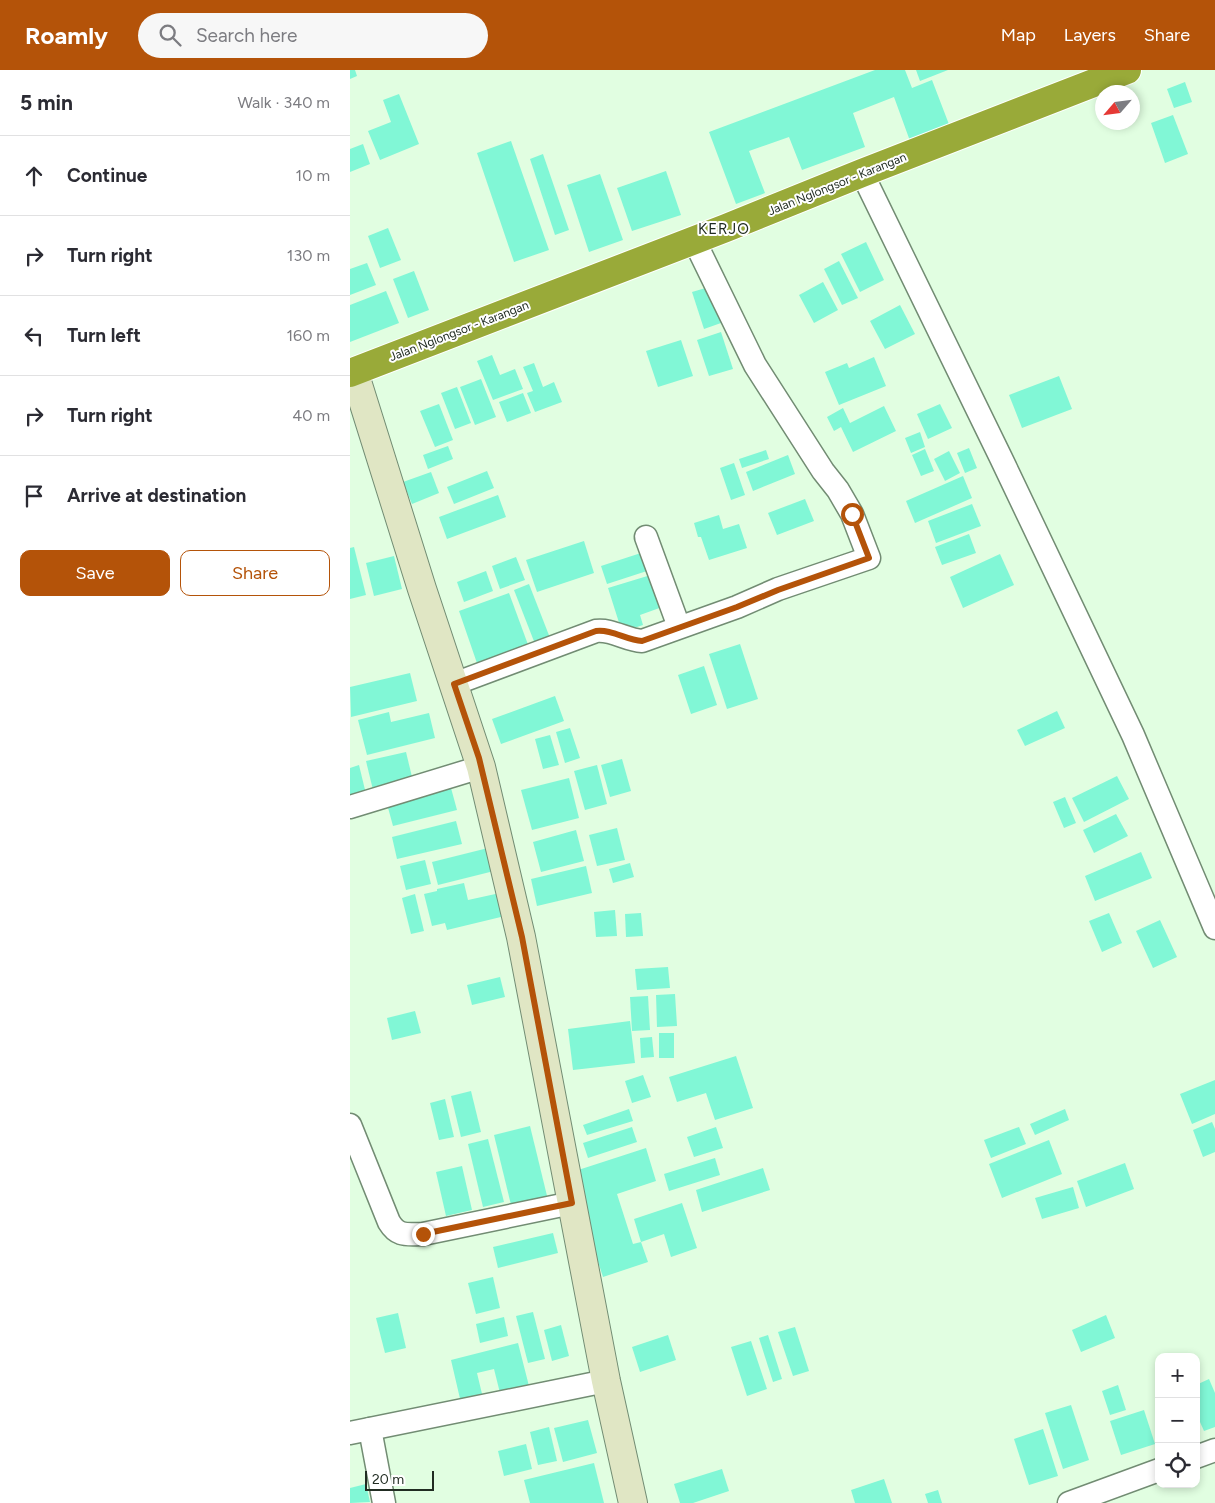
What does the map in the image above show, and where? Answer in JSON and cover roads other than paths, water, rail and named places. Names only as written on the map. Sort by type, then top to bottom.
[{"type":"highway","name":"Jalan Nglongsor - Karangan","points":[[351,370],[694,240],[1127,70]]},
{"type":"street","points":[[862,173],[1133,735],[1215,928]]},
{"type":"street","points":[[454,684],[596,631],[604,630],[634,641],[642,641],[869,558],[852,514],[755,364],[694,240]]},
{"type":"street","points":[[351,370],[481,767],[522,937],[606,1381],[632,1503]]},
{"type":"street","points":[[646,537],[679,627]]},
{"type":"street","points":[[350,806],[481,767]]},
{"type":"street","points":[[350,1125],[389,1222],[394,1231],[399,1234],[423,1234],[572,1203]]},
{"type":"street","points":[[384,1503],[360,1431],[606,1381]]},
{"type":"street","points":[[1200,1456],[1215,1450]]},
{"type":"street","points":[[1068,1503],[1155,1471]]},
{"type":"district","name":"KERJO","points":[[724,229]]}]
